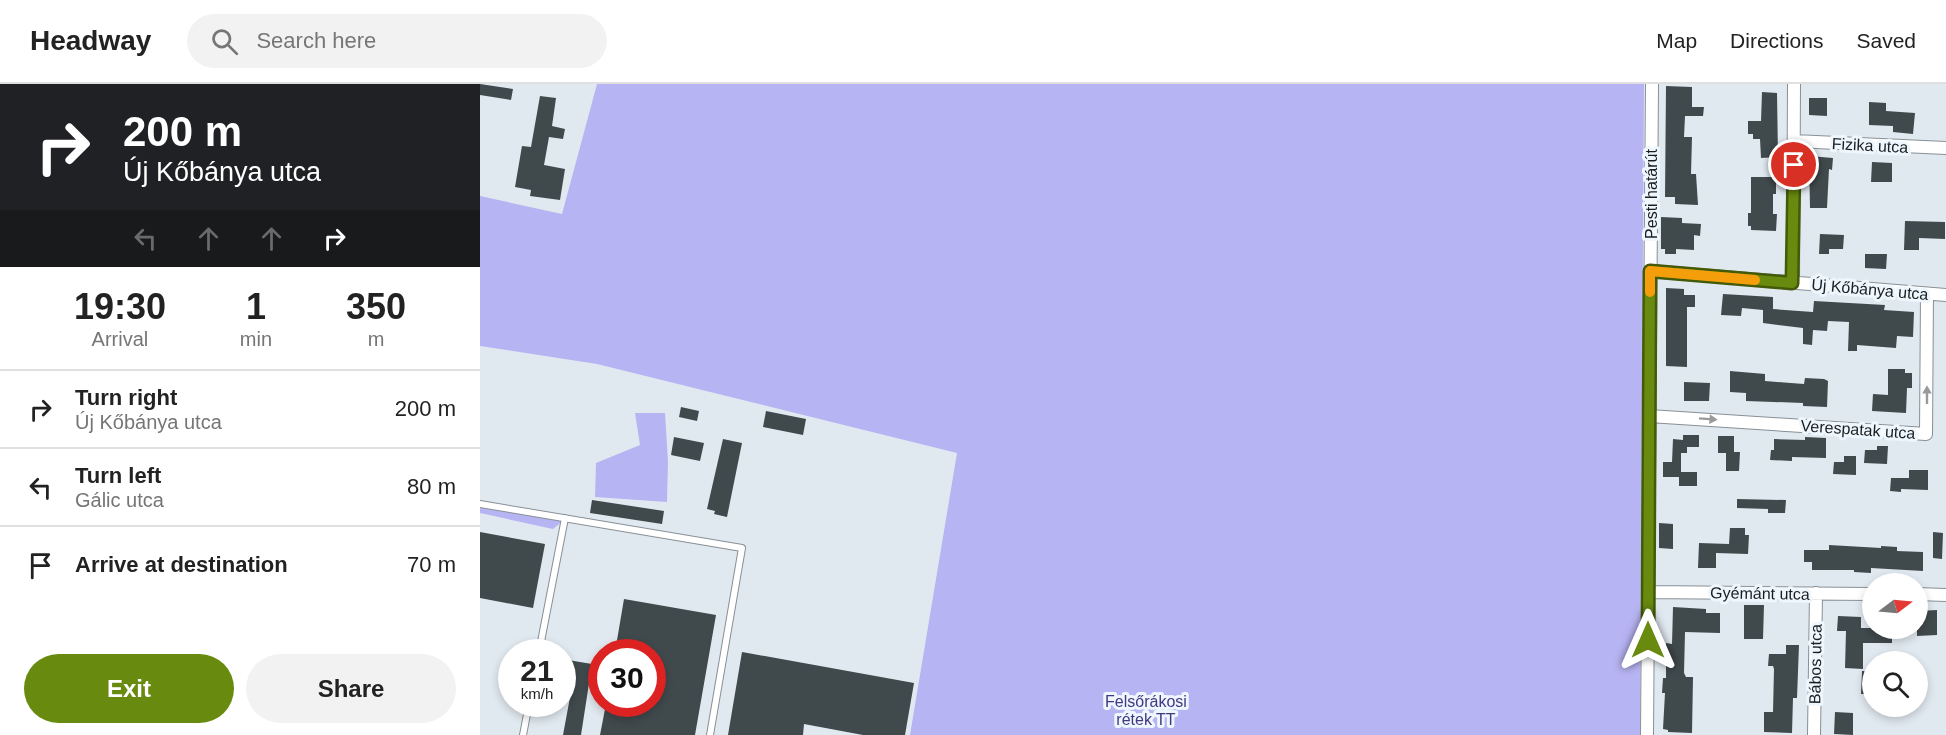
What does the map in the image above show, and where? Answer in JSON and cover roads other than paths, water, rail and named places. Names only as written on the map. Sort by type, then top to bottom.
[{"type":"street","name":"Pesti határút","points":[[1647,735],[1652,84]]},
{"type":"street","points":[[1792,283],[1794,84]]},
{"type":"street","name":"Fizika utca","points":[[1794,141],[1946,148]]},
{"type":"street","name":"Új Kőbánya utca","points":[[1650,271],[1946,295]]},
{"type":"street","name":"Verespatak utca","points":[[1649,416],[1926,434],[1927,294]]},
{"type":"street","name":"Gyémánt utca","points":[[1648,592],[1862,594]]},
{"type":"street","name":"Bábos utca","points":[[1814,735],[1816,593]]},
{"type":"street","points":[[1928,594],[1946,595]]},
{"type":"lane","points":[[480,504],[742,548],[710,735]]},
{"type":"lane","points":[[542,639],[565,518]]},
{"type":"lane","points":[[523,735],[526,717]]},
{"type":"park label","name":"Felsőrákosi rétek TT","points":[[1146,710]]}]
